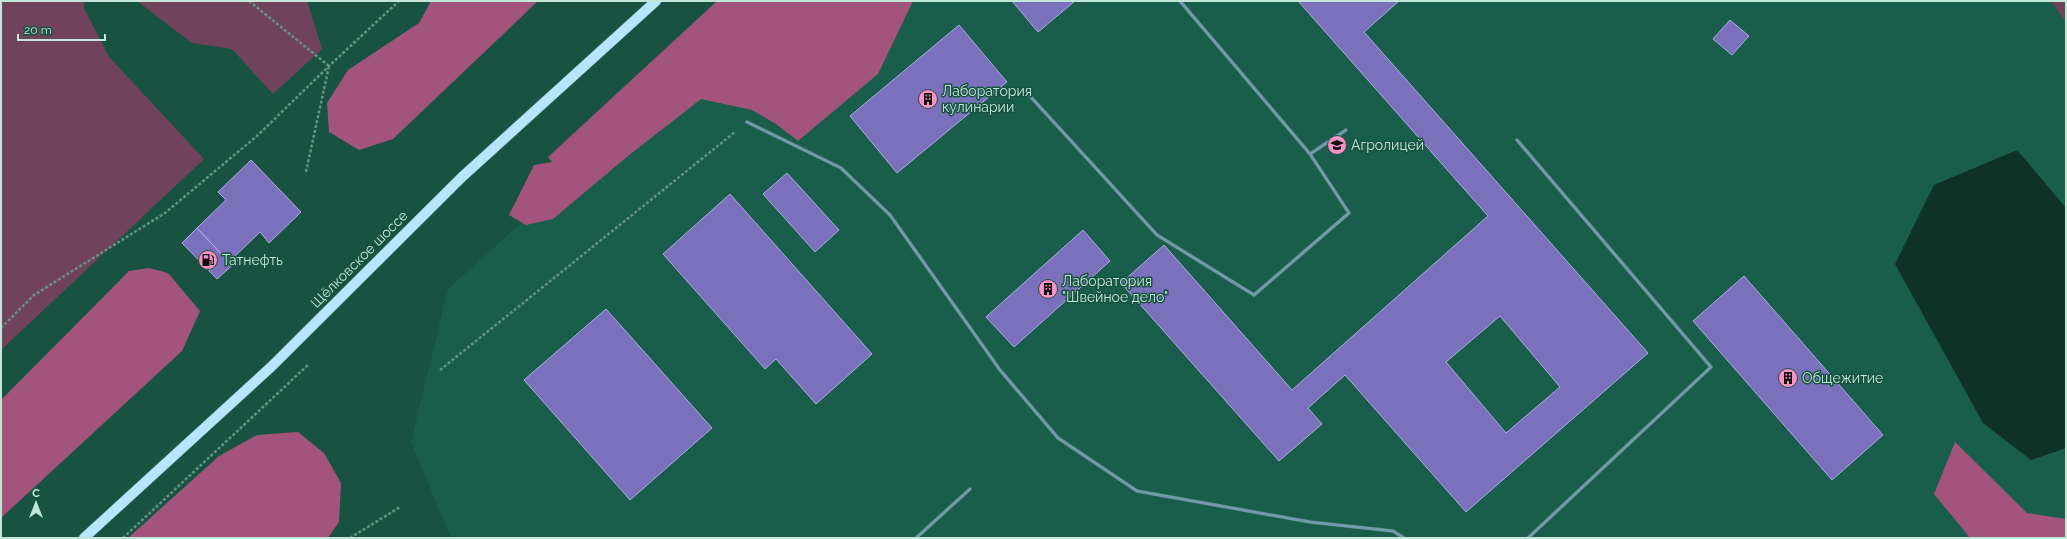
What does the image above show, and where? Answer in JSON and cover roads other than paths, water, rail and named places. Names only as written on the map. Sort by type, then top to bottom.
[{"type":"main road","name":"Щёлковское шоссе","points":[[84,538],[270,367],[462,177],[656,1]]},
{"type":"lane","points":[[1029,94],[1157,235],[1254,296],[1348,214],[1310,154],[1180,1]]},
{"type":"lane","points":[[747,122],[842,168],[890,215],[1000,370],[1058,438],[1137,491],[1310,522],[1393,531],[1404,538]]},
{"type":"lane","points":[[1310,154],[1346,130]]},
{"type":"lane","points":[[1517,140],[1711,367],[1528,538]]},
{"type":"lane","points":[[916,538],[970,489]]},
{"type":"place","name":"Лаборатория кулинарии","points":[[928,99]]},
{"type":"place","name":"Агролицей","points":[[1337,145]]},
{"type":"place","name":"Татнефть","points":[[208,260]]},
{"type":"place","name":"Лаборатория \"Швейное дело\"","points":[[1048,289]]},
{"type":"place","name":"Общежитие","points":[[1788,378]]}]
